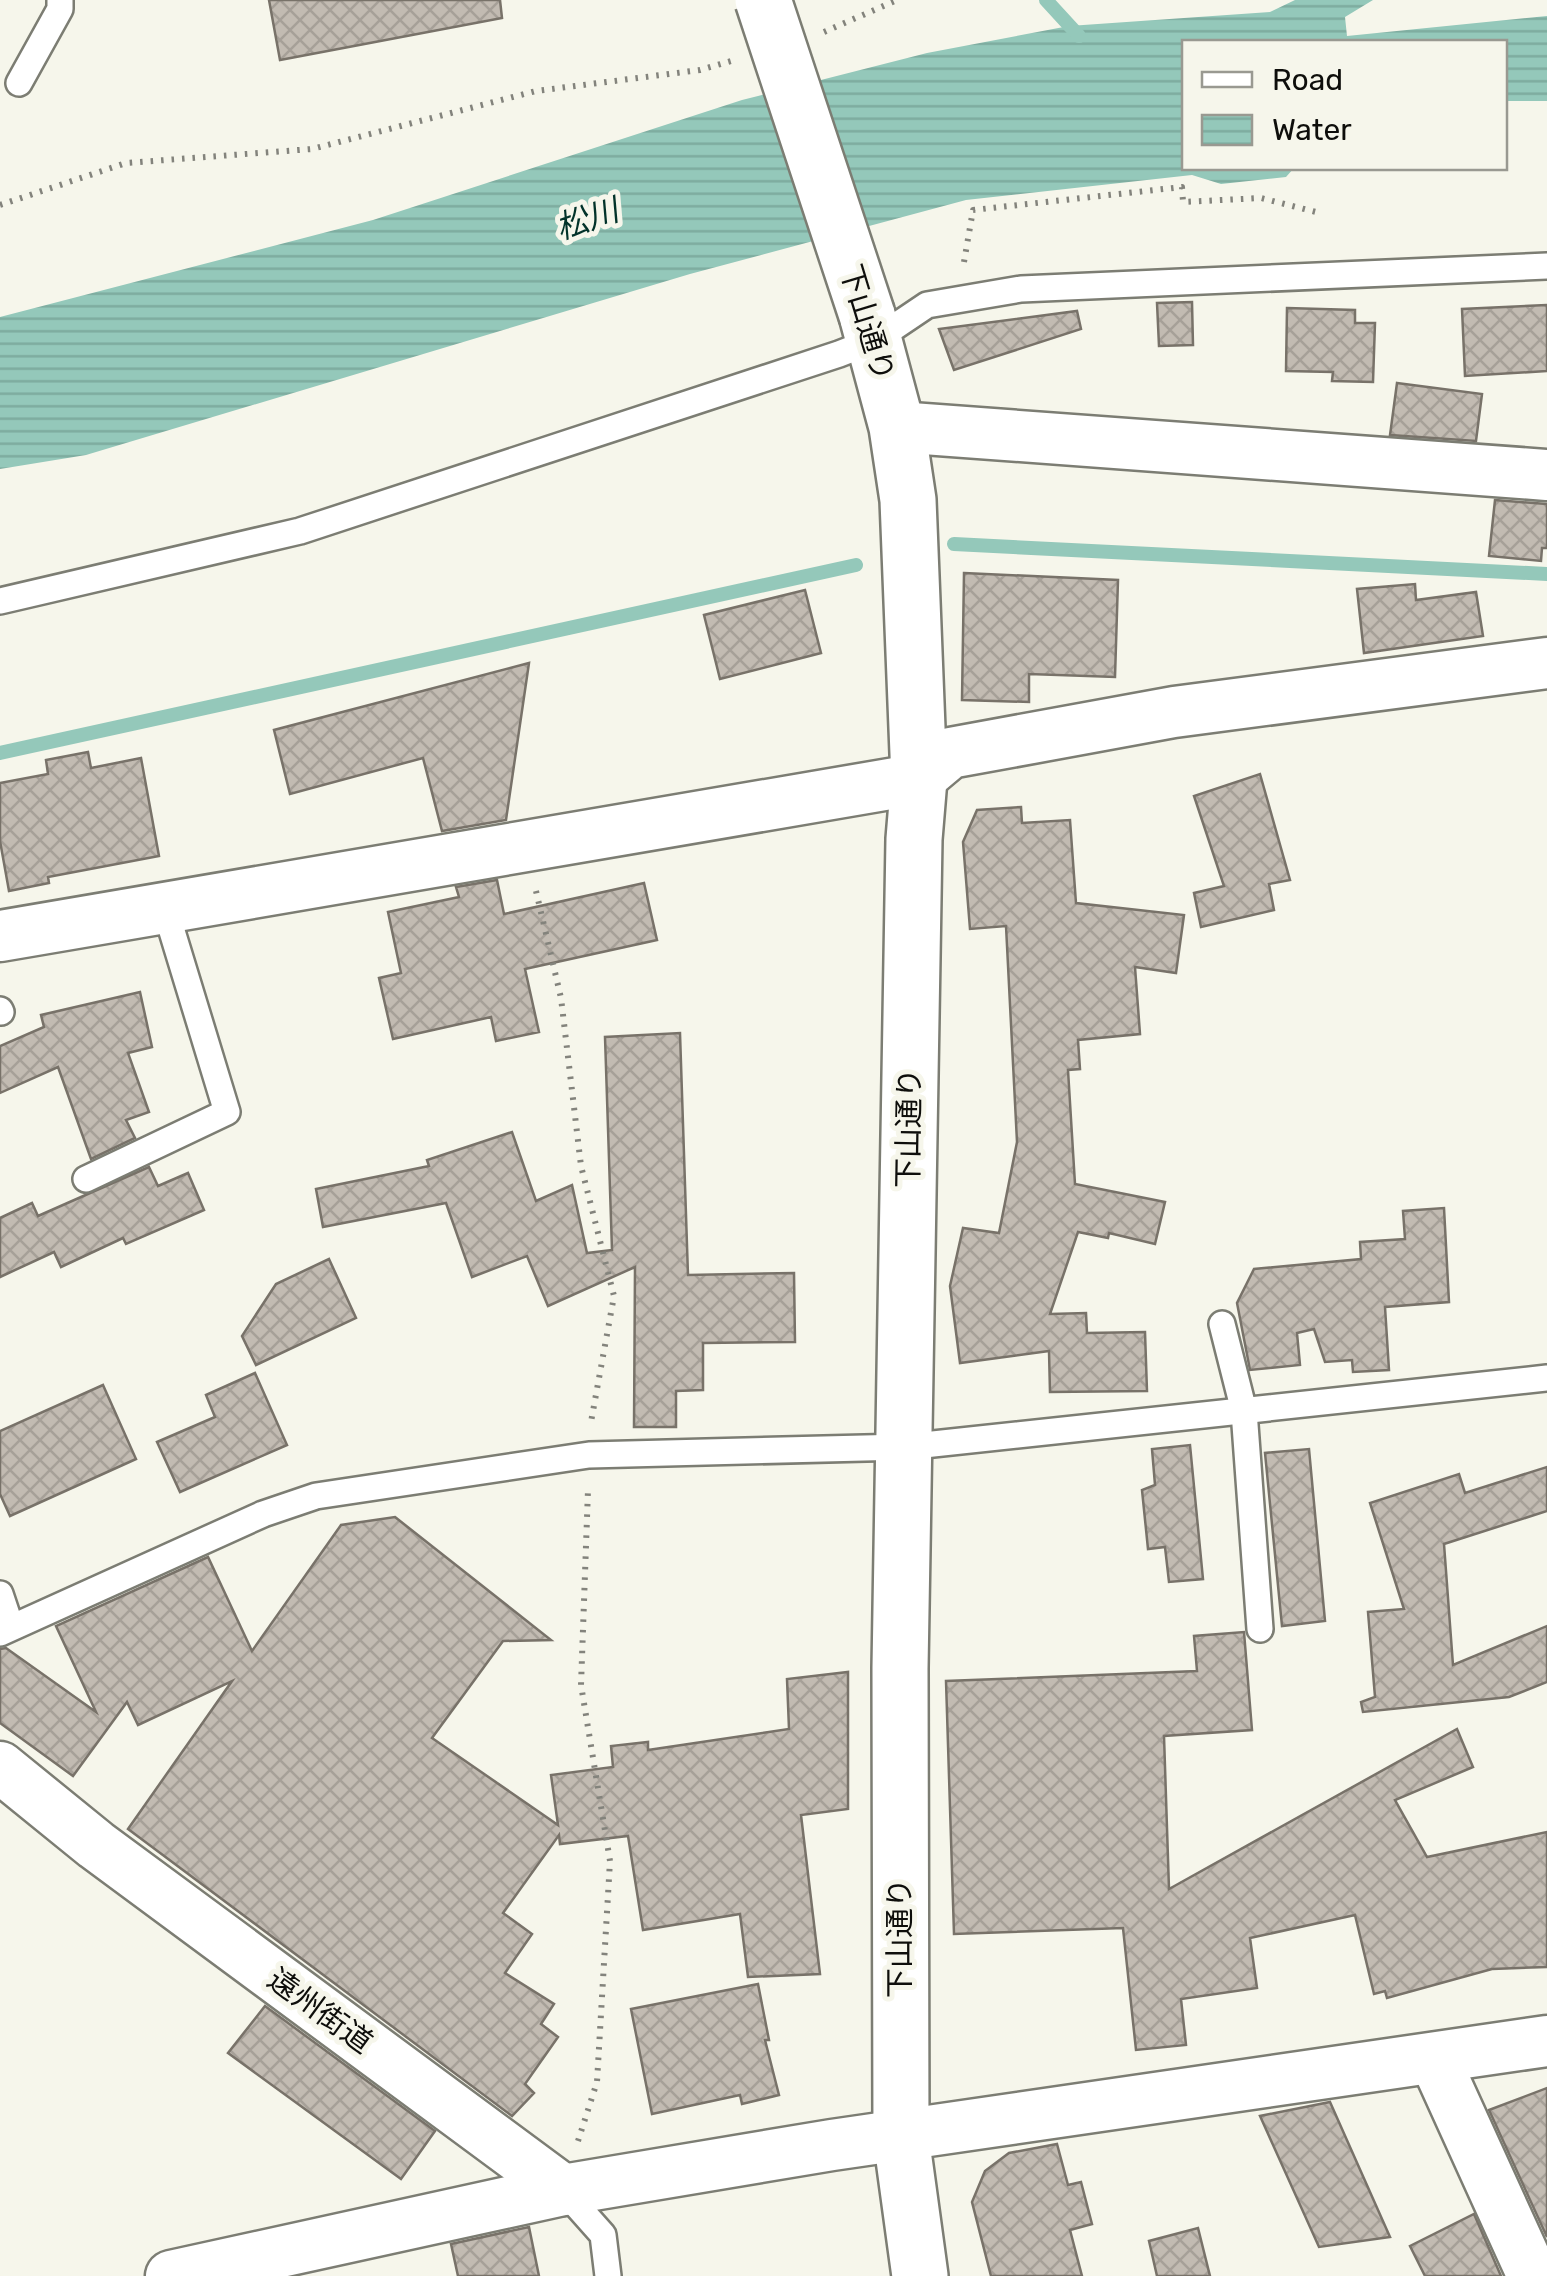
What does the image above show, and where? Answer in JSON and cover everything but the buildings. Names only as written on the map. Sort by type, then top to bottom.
[{"type":"street","name":"下山通り","points":[[763,0],[871,328],[898,428],[908,500],[919,779],[914,839],[904,1447],[900,2138],[920,2276]]},
{"type":"street","points":[[898,428],[1547,475]]},
{"type":"street","points":[[0,936],[919,779],[950,753],[1099,726],[1547,663]]},
{"type":"street","name":"遠州街道","points":[[0,1767],[96,1846],[563,2190]]},
{"type":"street","points":[[195,2273],[563,2190],[1547,2041]]},
{"type":"street","points":[[1434,2058],[1533,2276]]},
{"type":"lane","points":[[18,83],[60,9],[60,0]]},
{"type":"lane","points":[[0,601],[300,531],[927,305],[1021,288],[1547,266]]},
{"type":"lane","points":[[86,1179],[226,1112],[164,906]]},
{"type":"lane","points":[[1222,1324],[1244,1411],[1260,1629]]},
{"type":"lane","points":[[0,1594],[6,1630],[263,1514],[316,1496],[589,1455],[904,1447],[1547,1378]]},
{"type":"lane","name":"遠州街道","points":[[563,2190],[603,2235],[608,2276]]},
{"type":"path","points":[[805,38],[840,28],[897,0]]},
{"type":"path","points":[[0,205],[126,163],[312,149],[536,90],[700,70],[735,60]]},
{"type":"path","points":[[973,210],[1182,187],[1183,202],[1261,198],[1316,212]]},
{"type":"path","points":[[527,849],[561,998],[581,1166],[614,1296],[588,1437],[582,1685],[610,1861],[596,2082],[563,2190]]},
{"type":"water","name":"松川","points":[[1295,0],[1373,0],[1345,17],[1347,36],[1547,16],[1547,101],[1507,101],[1507,40],[1182,40],[1182,170],[1292,170],[1286,177],[1221,184],[1192,175],[966,200],[690,274],[86,455],[0,469],[0,317],[373,220],[742,100],[927,53],[1069,26],[1270,12]]},
{"type":"waterway","points":[[1046,0],[1079,36]]},
{"type":"waterway","points":[[954,544],[1547,574]]},
{"type":"waterway","points":[[0,753],[856,565]]}]
